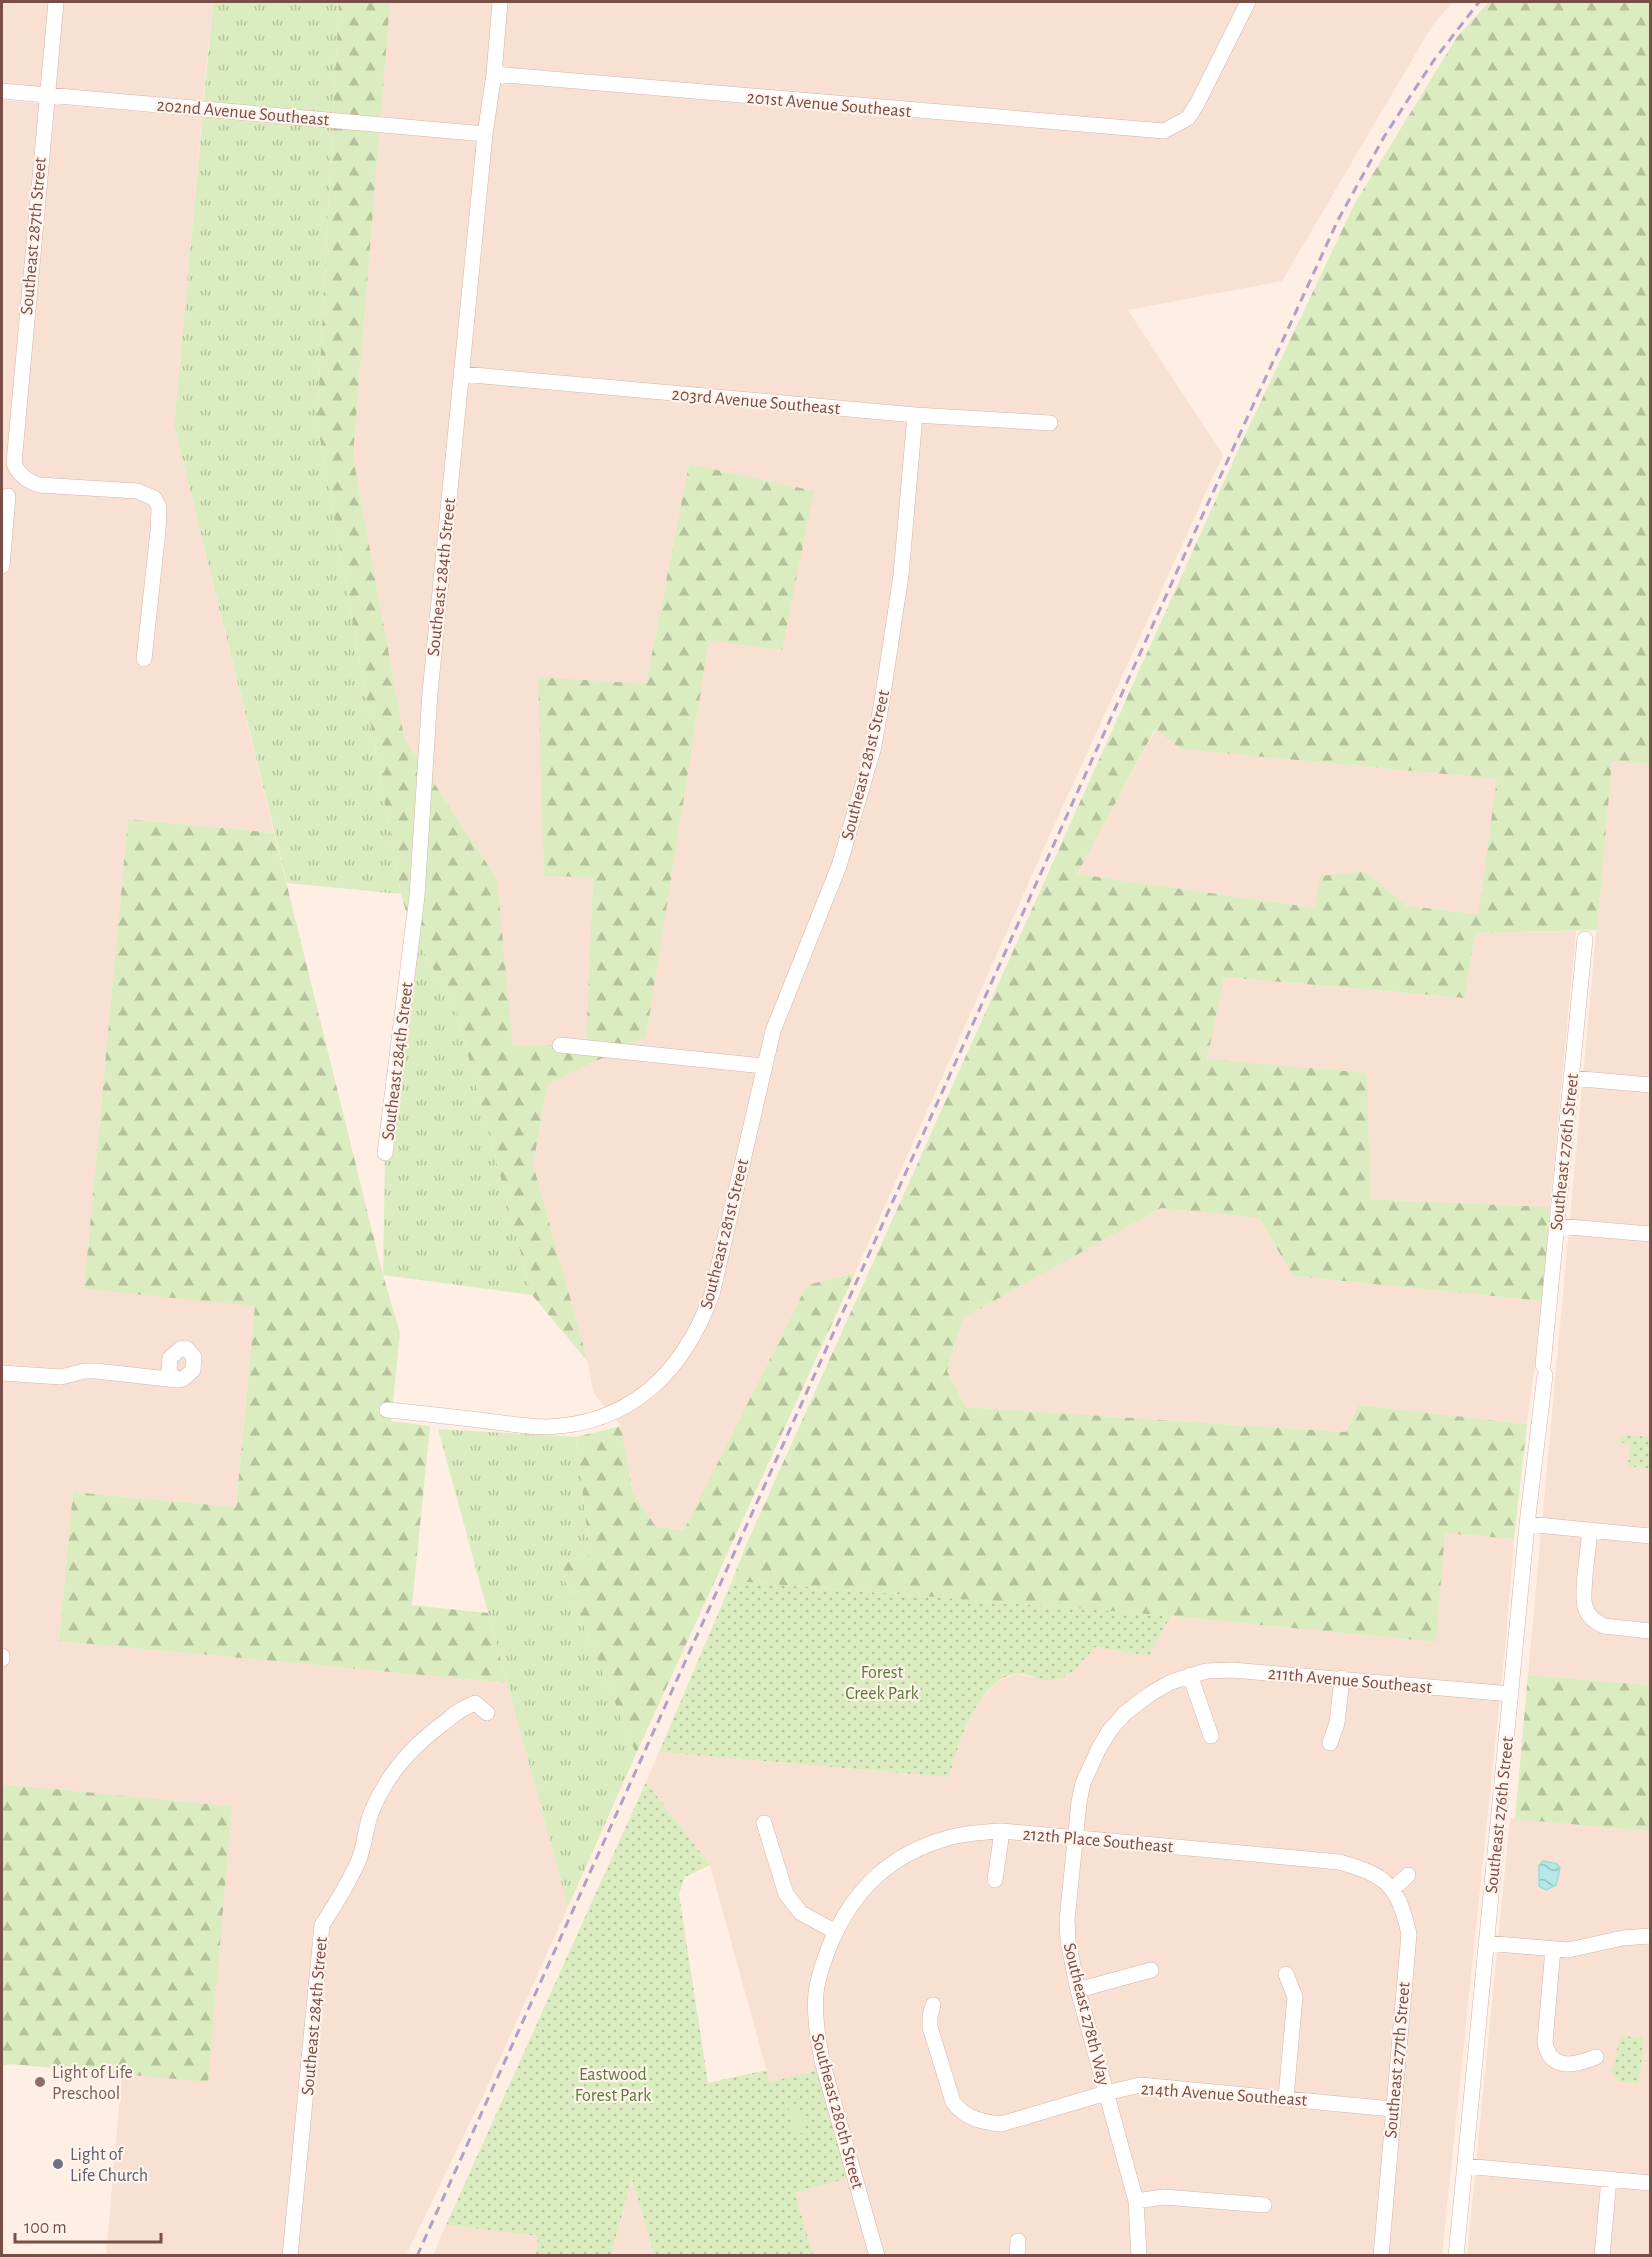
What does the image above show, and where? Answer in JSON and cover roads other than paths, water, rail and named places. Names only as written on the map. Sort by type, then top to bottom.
[{"type":"street","name":"Southeast 287th Street","points":[[56,2],[13,454],[16,470],[29,482],[39,485],[137,491],[154,498],[159,507],[158,531],[144,659]]},
{"type":"street","name":"Southeast 284th Street","points":[[386,1153],[417,896],[430,693],[500,2]]},
{"type":"street","name":"201st Avenue Southeast","points":[[494,74],[1164,131],[1188,118],[1248,2]]},
{"type":"street","name":"202nd Avenue Southeast","points":[[2,91],[485,134]]},
{"type":"street","name":"203rd Avenue Southeast","points":[[462,374],[915,415],[1050,423]]},
{"type":"street","name":"Southeast 281st Street","points":[[387,1410],[530,1425],[559,1426],[590,1420],[632,1403],[678,1361],[695,1335],[712,1294],[764,1066],[779,1012],[823,910],[873,750],[901,575],[915,415]]},
{"type":"street","points":[[2,566],[8,496]]},
{"type":"street","name":"Southeast 276th Street","points":[[1456,2256],[1585,939]]},
{"type":"street","points":[[560,1045],[764,1066]]},
{"type":"street","points":[[1571,1078],[1650,1085]]},
{"type":"street","points":[[1557,1226],[1650,1234]]},
{"type":"street","points":[[2,1372],[61,1377],[96,1371],[177,1380]]},
{"type":"street","points":[[1527,1524],[1650,1536]]},
{"type":"street","points":[[1590,1530],[1584,1600],[1590,1616],[1604,1626],[1650,1631]]},
{"type":"street","name":"211th Avenue Southeast","points":[[1190,1675],[1206,1671],[1232,1670],[1511,1694]]},
{"type":"street","points":[[1190,1675],[1211,1736]]},
{"type":"street","name":"Southeast 278th Way","points":[[1139,2256],[1136,2201],[1078,1990],[1066,1920],[1074,1838],[1083,1783],[1099,1748],[1110,1730],[1125,1713],[1150,1694],[1171,1682],[1190,1675]]},
{"type":"street","points":[[1330,1743],[1337,1723],[1342,1678]]},
{"type":"street","name":"Southeast 284th Street","points":[[290,2256],[322,1925],[360,1859],[371,1815],[384,1785],[398,1765],[417,1743],[460,1709],[475,1703],[487,1713]]},
{"type":"street","points":[[764,1823],[786,1894],[801,1913],[836,1932]]},
{"type":"street","points":[[995,1880],[1002,1831]]},
{"type":"street","name":"212th Place Southeast","points":[[836,1932],[849,1905],[875,1877],[891,1864],[928,1845],[950,1837],[1002,1831],[1339,1863],[1374,1873],[1393,1889]]},
{"type":"street","points":[[1393,1889],[1408,1875]]},
{"type":"street","name":"Southeast 277th Street","points":[[1381,2256],[1409,1934],[1393,1889]]},
{"type":"street","name":"Southeast 280th Street","points":[[836,1932],[824,1959],[816,1992],[816,2028],[822,2061],[877,2256]]},
{"type":"street","points":[[1486,1943],[1579,1949],[1623,1938],[1650,1936]]},
{"type":"street","points":[[1553,1949],[1545,2043],[1547,2051],[1553,2059],[1563,2063],[1578,2064],[1596,2057]]},
{"type":"street","points":[[1078,1990],[1151,1970]]},
{"type":"street","points":[[1286,1974],[1295,1997],[1286,2097]]},
{"type":"street","name":"214th Avenue Southeast","points":[[933,2005],[930,2027],[953,2102],[960,2111],[971,2117],[1000,2124],[1140,2085],[1286,2097],[1392,2109]]},
{"type":"street","points":[[1465,2166],[1650,2183]]},
{"type":"street","points":[[1602,2256],[1609,2179]]},
{"type":"street","points":[[1136,2201],[1164,2197],[1264,2205]]},
{"type":"water","points":[[1543,1861],[1557,1864],[1560,1868],[1556,1885],[1546,1890],[1539,1886],[1539,1865]]},
{"type":"railway","points":[[417,2256],[1193,536],[1338,220],[1384,137],[1411,95],[1434,60],[1479,2]]},
{"type":"place","name":"Light of Life Preschool","points":[[40,2082]]},
{"type":"place","name":"Light of Life Church","points":[[58,2164]]},
{"type":"park label","name":"Forest Creek Park","points":[[882,1682]]},
{"type":"park label","name":"Eastwood Forest Park","points":[[613,2084]]}]
